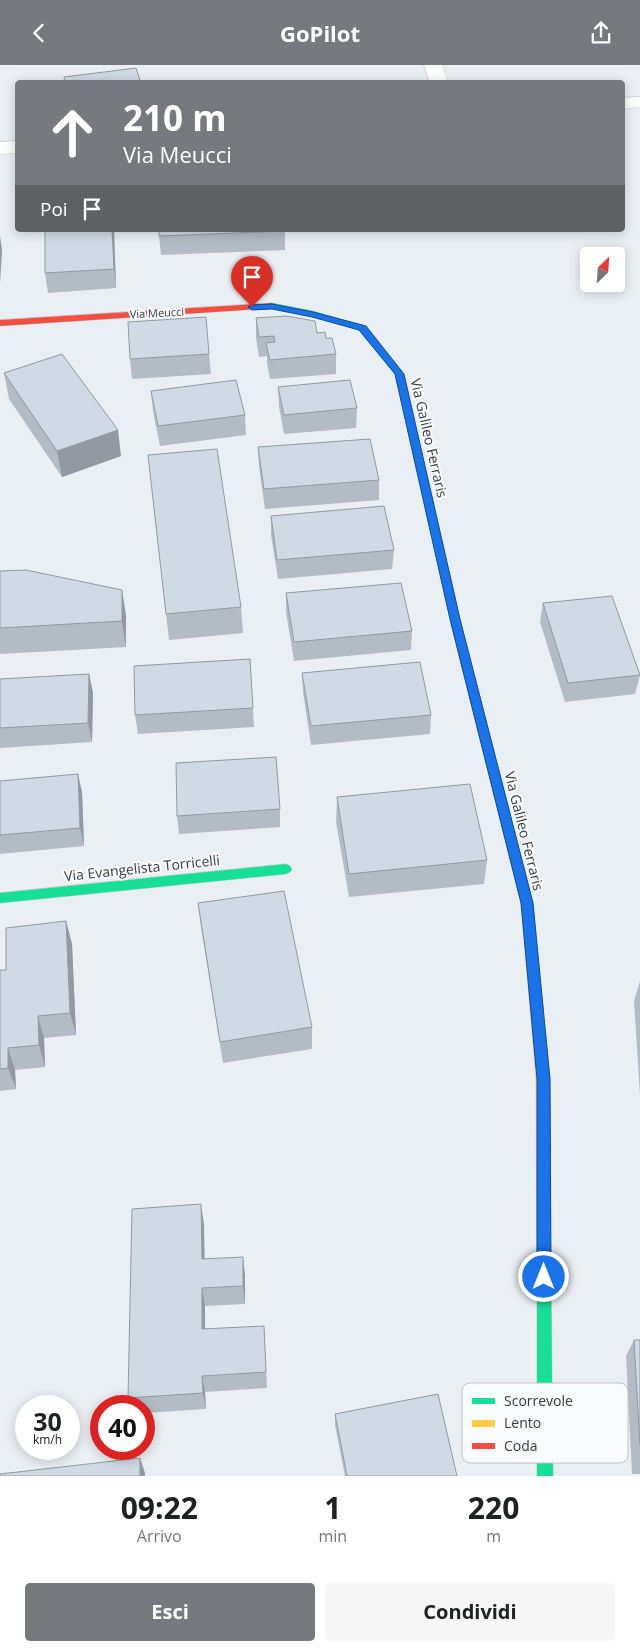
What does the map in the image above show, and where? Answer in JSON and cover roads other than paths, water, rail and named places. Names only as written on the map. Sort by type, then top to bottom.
[{"type":"street","points":[[433,65],[438,80]]},
{"type":"street","points":[[625,104],[640,102]]},
{"type":"street","points":[[0,148],[15,147]]},
{"type":"street","name":"Via Meucci","points":[[0,323],[272,306],[313,314]]},
{"type":"street","name":"Via Galileo Ferraris","points":[[313,314],[362,328],[399,374],[455,619],[527,903],[543,1079],[545,1383]]},
{"type":"street","name":"Via Evangelista Torricelli","points":[[0,898],[286,869]]},
{"type":"street","name":"Via Galileo Ferraris","points":[[545,1463],[545,1476]]}]
